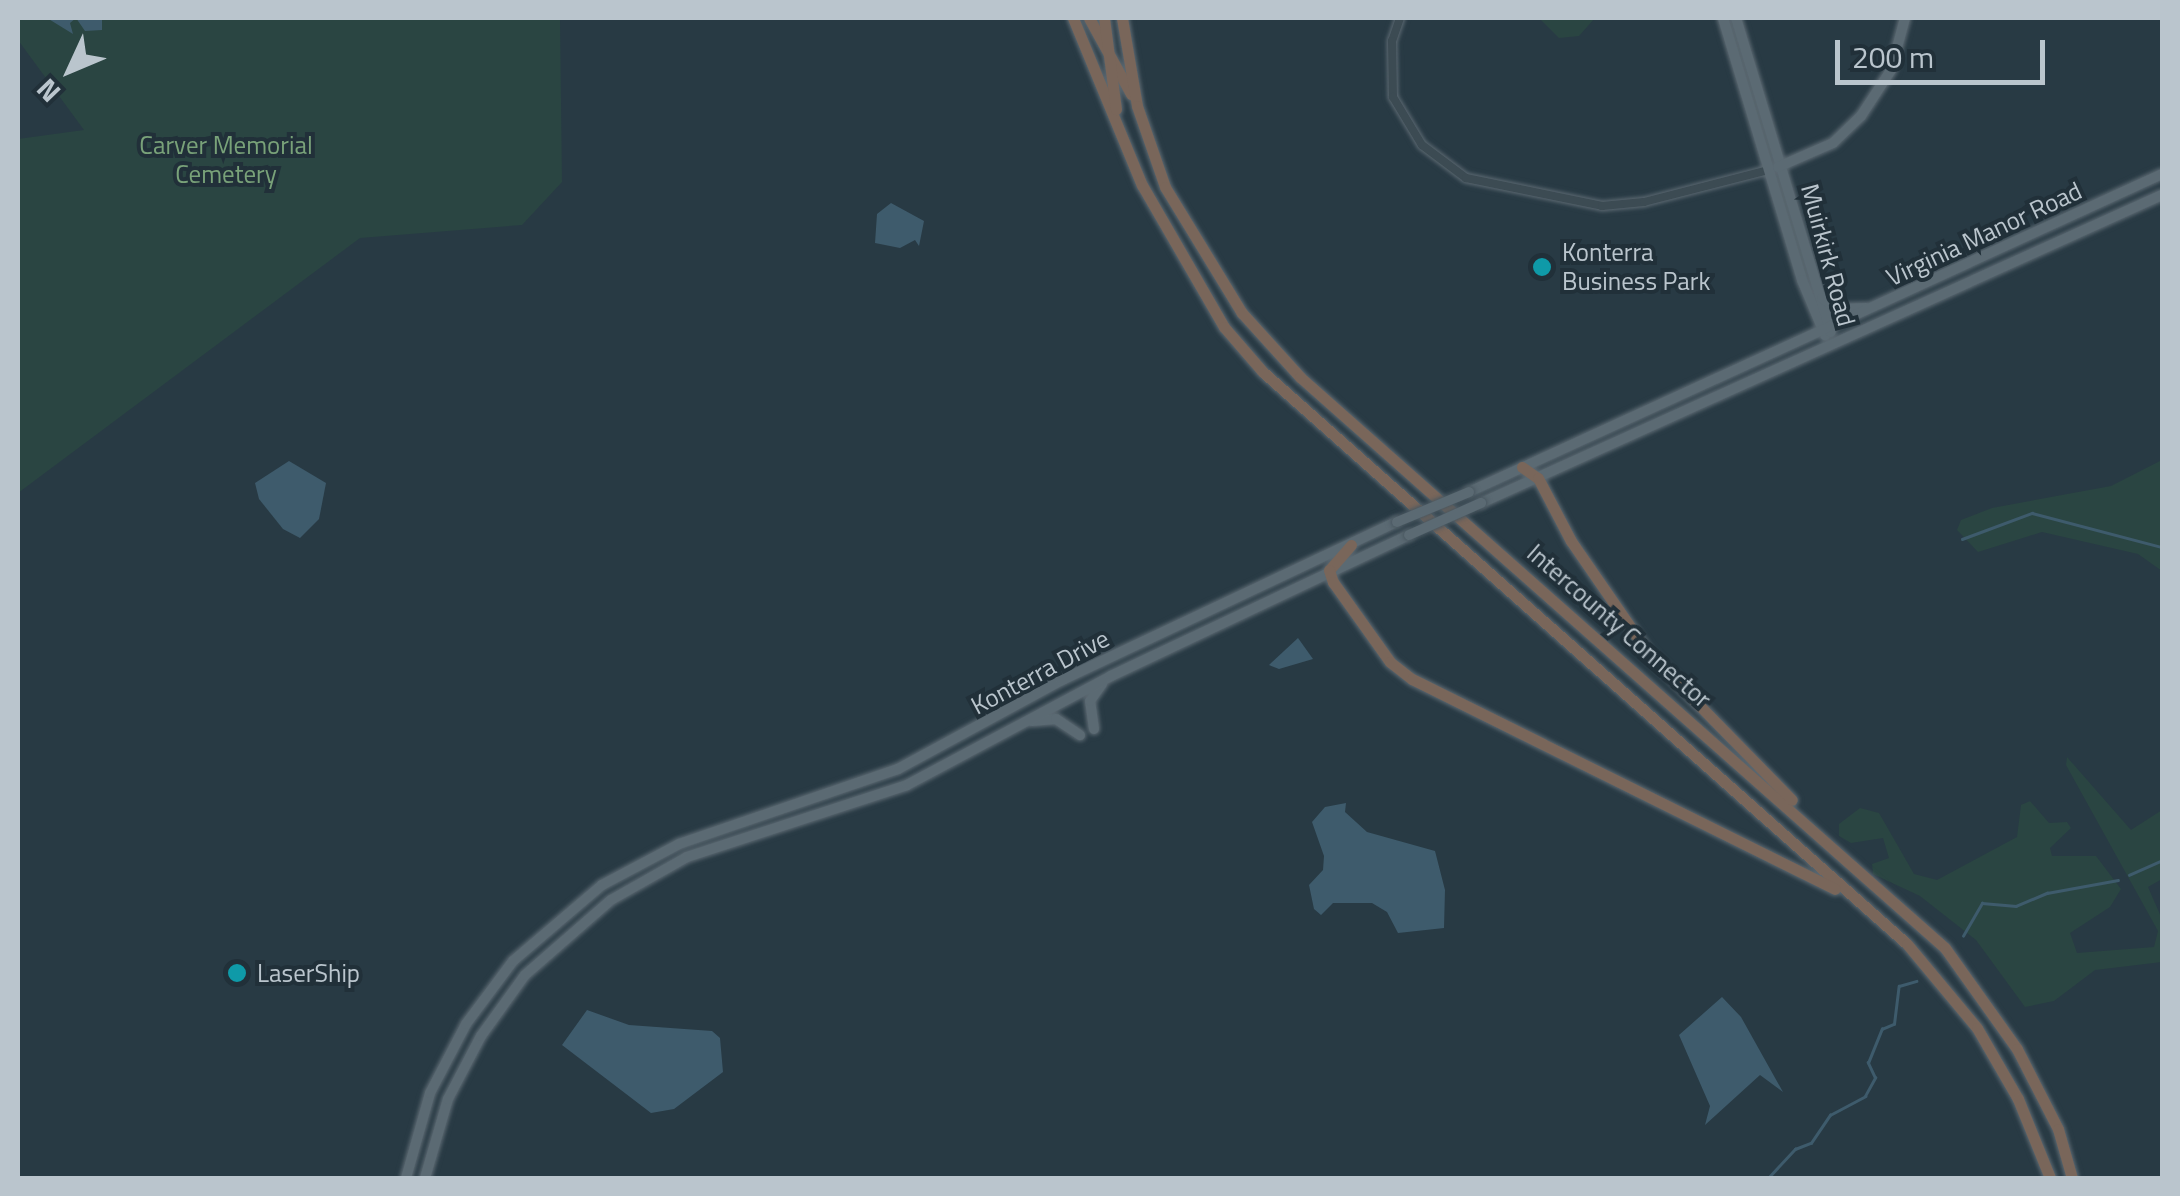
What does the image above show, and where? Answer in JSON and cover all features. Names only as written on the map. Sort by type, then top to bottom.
[{"type":"highway","points":[[1073,18],[1119,128]]},
{"type":"highway","points":[[1089,18],[1138,106]]},
{"type":"highway","points":[[1104,18],[1119,128]]},
{"type":"highway","points":[[1122,18],[1138,106]]},
{"type":"highway","name":"Intercounty Connector","points":[[1138,106],[1165,187],[1192,238],[1265,341],[1945,948],[1986,1002],[2058,1130],[2072,1178]]},
{"type":"highway","name":"Intercounty Connector","points":[[1119,128],[1194,282],[1263,372],[1907,944],[1977,1028],[2018,1099],[2050,1178]]},
{"type":"highway","points":[[1522,467],[1538,478],[1571,541],[1649,654],[1862,870]]},
{"type":"highway","points":[[1351,544],[1329,570],[1366,631],[1412,680],[1783,858],[1861,904]]},
{"type":"main road","name":"Muirkirk Road","points":[[1723,18],[1769,170],[1832,345]]},
{"type":"main road","name":"Muirkirk Road","points":[[1736,18],[1783,166],[1821,298],[1826,329]]},
{"type":"main road","points":[[1769,170],[1832,143],[1861,116],[1891,70],[1904,18]]},
{"type":"main road","name":"Virginia Manor Road","points":[[1826,329],[2162,174]]},
{"type":"main road","name":"Virginia Manor Road","points":[[1832,345],[2162,196]]},
{"type":"main road","points":[[1821,298],[1837,309],[1872,308]]},
{"type":"main road","name":"Konterra Drive","points":[[406,1178],[430,1093],[466,1024],[513,961],[579,901],[679,844],[898,770],[1062,680],[1397,522],[1826,329]]},
{"type":"main road","name":"Konterra Drive","points":[[426,1178],[448,1100],[481,1036],[525,975],[580,922],[687,857],[862,805],[1329,570],[1832,345]]},
{"type":"main road","points":[[1094,728],[1090,700],[1112,676]]},
{"type":"main road","points":[[1026,722],[1056,719],[1080,736]]},
{"type":"street","points":[[1400,18],[1392,41],[1393,97],[1422,145],[1466,178],[1602,206],[1644,202],[1769,170]]},
{"type":"green space","name":"Carver Memorial Cemetery","points":[[18,18],[560,18],[562,182],[522,225],[360,238],[18,493],[18,139],[84,130],[18,40]]},
{"type":"green space","points":[[1539,18],[1595,18],[1579,36],[1559,38]]},
{"type":"green space","points":[[2162,460],[2162,571],[2138,554],[2042,532],[1978,552],[1957,530],[1961,520],[1992,508],[2111,486]]},
{"type":"green space","points":[[2067,757],[2131,830],[2162,810],[2162,879],[2148,887],[2162,919],[2162,962],[2095,970],[2054,1001],[2025,1007],[1976,940],[1920,896],[1873,874],[1872,864],[1889,858],[1883,838],[1851,843],[1839,836],[1839,824],[1860,808],[1879,813],[1914,874],[1937,880],[2017,837],[2021,805],[2030,801],[2049,823],[2067,822],[2071,828],[2050,848],[2052,856],[2096,856],[2121,889],[2110,907],[2070,933],[2077,953],[2154,947],[2158,931],[2066,765]]},
{"type":"water","points":[[47,18],[76,18],[70,23],[73,34]]},
{"type":"water","points":[[76,18],[102,18],[102,30],[85,31]]},
{"type":"water","points":[[891,203],[924,221],[919,246],[915,240],[900,248],[875,243],[877,214]]},
{"type":"water","points":[[289,461],[326,483],[319,519],[300,538],[283,529],[259,499],[255,483]]},
{"type":"water","points":[[1298,638],[1313,659],[1279,669],[1269,665]]},
{"type":"water","points":[[1346,803],[1345,812],[1367,832],[1435,851],[1445,890],[1444,928],[1398,933],[1387,912],[1372,903],[1333,903],[1321,915],[1314,909],[1309,885],[1323,870],[1324,856],[1312,822],[1325,807]]},
{"type":"water","points":[[1722,997],[1741,1017],[1783,1092],[1760,1075],[1705,1125],[1710,1106],[1679,1035]]},
{"type":"water","points":[[587,1010],[629,1025],[712,1031],[720,1038],[723,1072],[674,1109],[651,1113],[562,1045]]},
{"type":"waterway","points":[[1962,539],[2032,513],[2162,547]]},
{"type":"waterway","points":[[2129,875],[2162,860]]},
{"type":"waterway","points":[[1963,936],[1982,903],[2016,906],[2047,893],[2118,880]]},
{"type":"waterway","points":[[1768,1178],[1795,1149],[1811,1143],[1830,1115],[1865,1096],[1875,1078],[1868,1063],[1882,1029],[1894,1024],[1899,986],[1916,981]]},
{"type":"place","name":"Konterra Business Park","points":[[1542,267]]},
{"type":"place","name":"LaserShip","points":[[237,973]]}]
